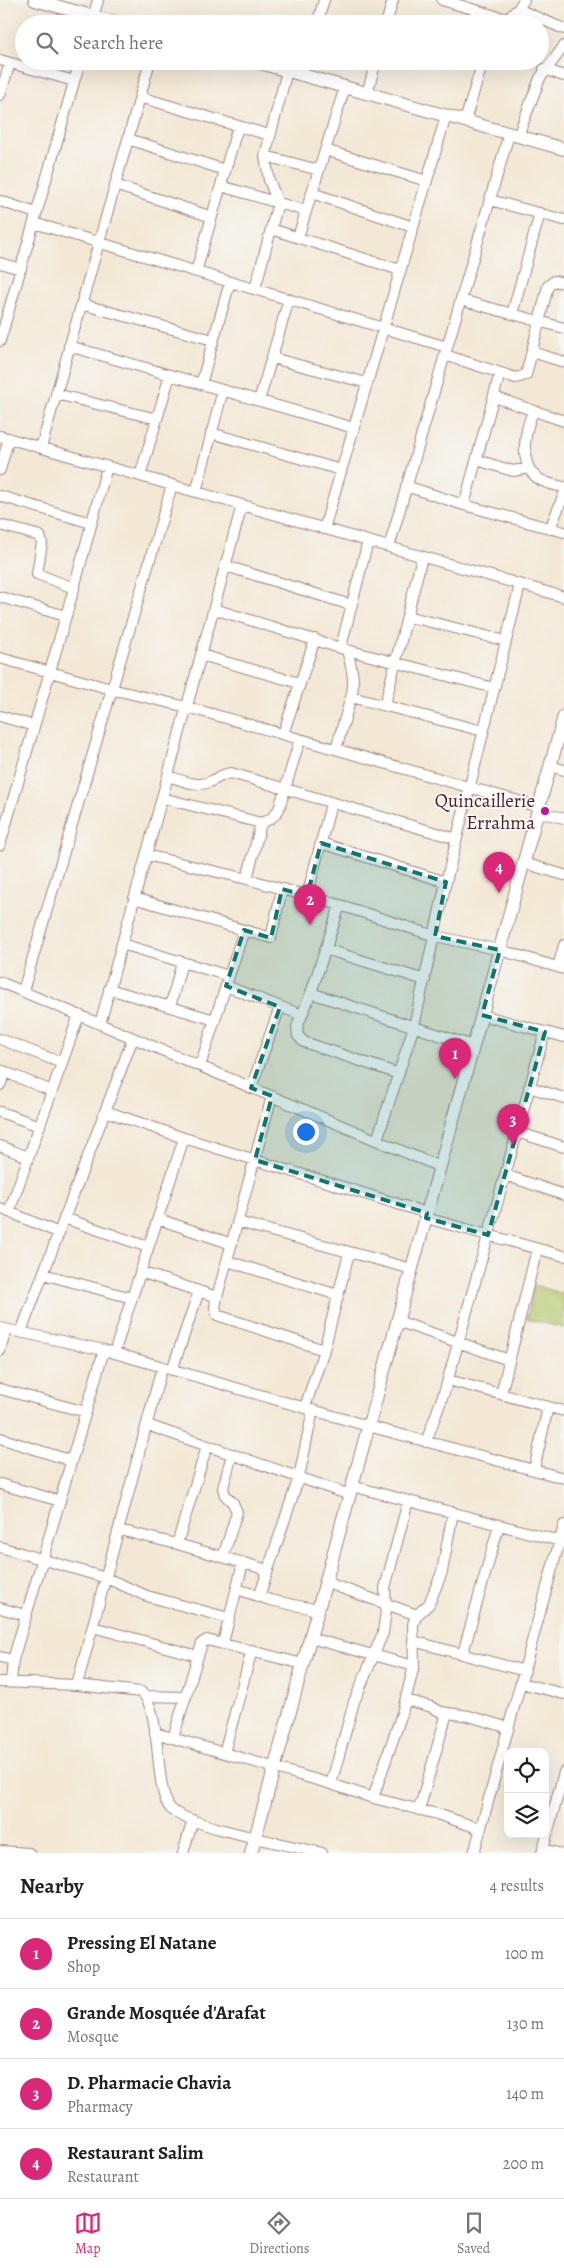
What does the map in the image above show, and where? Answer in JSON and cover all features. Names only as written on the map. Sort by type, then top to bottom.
[{"type":"street","points":[[35,0],[78,15]]},
{"type":"street","points":[[94,15],[98,0]]},
{"type":"street","points":[[320,15],[324,0]]},
{"type":"street","points":[[388,15],[392,0]]},
{"type":"street","points":[[442,0],[484,15]]},
{"type":"street","points":[[511,15],[521,4],[540,15]]},
{"type":"street","points":[[549,20],[564,29]]},
{"type":"street","points":[[549,63],[564,46]]},
{"type":"street","points":[[0,60],[15,64]]},
{"type":"street","points":[[0,95],[10,63]]},
{"type":"street","points":[[35,70],[74,81]]},
{"type":"street","points":[[0,341],[77,70]]},
{"type":"street","points":[[41,448],[148,70]]},
{"type":"street","points":[[284,70],[564,149]]},
{"type":"street","points":[[302,75],[303,70]]},
{"type":"street","points":[[367,94],[374,70]]},
{"type":"street","points":[[465,121],[480,70]]},
{"type":"street","points":[[389,547],[490,200],[514,135],[544,70]]},
{"type":"street","points":[[547,70],[564,76]]},
{"type":"street","points":[[255,289],[278,203],[269,180],[265,156],[287,71]]},
{"type":"street","points":[[298,237],[345,87]]},
{"type":"street","points":[[140,97],[269,135]]},
{"type":"street","points":[[324,528],[446,116]]},
{"type":"street","points":[[196,272],[238,126]]},
{"type":"street","points":[[128,139],[225,170]]},
{"type":"street","points":[[325,150],[427,181]]},
{"type":"street","points":[[265,156],[319,170]]},
{"type":"street","points":[[115,185],[212,217]]},
{"type":"street","points":[[221,186],[306,211]]},
{"type":"street","points":[[312,193],[413,227]]},
{"type":"street","points":[[490,200],[564,220]]},
{"type":"street","points":[[0,201],[35,218],[99,243],[384,328],[516,378],[526,375],[548,286],[554,281],[564,283]]},
{"type":"street","points":[[512,314],[540,213]]},
{"type":"street","points":[[271,229],[400,270]]},
{"type":"street","points":[[0,263],[20,269]]},
{"type":"street","points":[[201,384],[230,282]]},
{"type":"street","points":[[259,401],[289,300]]},
{"type":"street","points":[[461,300],[564,328]]},
{"type":"street","points":[[81,304],[214,340]]},
{"type":"street","points":[[69,346],[354,428]]},
{"type":"street","points":[[532,352],[564,362]]},
{"type":"street","points":[[272,358],[367,383]]},
{"type":"street","points":[[464,505],[500,373]]},
{"type":"street","points":[[140,476],[170,375]]},
{"type":"street","points":[[196,492],[223,390]]},
{"type":"street","points":[[56,394],[157,419]]},
{"type":"street","points":[[494,397],[533,412],[564,421]]},
{"type":"street","points":[[533,412],[528,422],[526,438],[529,468],[535,477],[564,487]]},
{"type":"street","points":[[211,433],[341,470]]},
{"type":"street","points":[[0,470],[5,437],[564,597]]},
{"type":"street","points":[[477,460],[513,471],[529,468]]},
{"type":"street","points":[[0,845],[5,810],[34,726],[107,467]]},
{"type":"street","points":[[23,991],[172,485]]},
{"type":"street","points":[[406,486],[464,505],[564,532]]},
{"type":"street","points":[[550,529],[564,494]]},
{"type":"street","points":[[0,496],[91,523]]},
{"type":"street","points":[[100,1024],[242,505]]},
{"type":"street","points":[[0,525],[40,536],[42,544],[36,574],[74,588]]},
{"type":"street","points":[[336,749],[354,688],[353,676],[344,648],[351,605],[368,541]]},
{"type":"street","points":[[384,704],[422,557]]},
{"type":"street","points":[[226,566],[351,605]]},
{"type":"street","points":[[377,1140],[414,1026],[436,936],[446,882],[520,585]]},
{"type":"street","points":[[0,597],[66,616]]},
{"type":"street","points":[[214,609],[395,663],[494,688]]},
{"type":"street","points":[[407,616],[506,641]]},
{"type":"street","points":[[284,734],[299,683],[315,639]]},
{"type":"street","points":[[201,655],[299,683]]},
{"type":"street","points":[[0,658],[284,734],[470,787],[564,818]]},
{"type":"street","points":[[352,697],[484,731]]},
{"type":"street","points":[[0,716],[34,726]]},
{"type":"street","points":[[251,1853],[564,716]]},
{"type":"street","points":[[162,798],[261,823],[274,816],[285,790],[300,739]]},
{"type":"street","points":[[550,766],[564,770]]},
{"type":"street","points":[[168,776],[207,784],[224,773],[231,772],[332,804],[457,839]]},
{"type":"street","points":[[307,896],[332,804]]},
{"type":"street","points":[[247,879],[261,823]]},
{"type":"street","points":[[321,843],[446,882]]},
{"type":"street","points":[[146,855],[247,879],[340,905],[436,936],[500,950],[561,968],[564,944]]},
{"type":"street","points":[[524,863],[564,875]]},
{"type":"street","points":[[134,898],[271,938],[282,889]]},
{"type":"street","points":[[340,905],[311,993],[297,1027],[298,1036],[304,1042],[399,1074]]},
{"type":"street","points":[[200,1066],[244,930]]},
{"type":"street","points":[[122,944],[182,962],[228,981],[280,1007],[302,1015]]},
{"type":"street","points":[[325,949],[425,980]]},
{"type":"street","points":[[170,1007],[182,962]]},
{"type":"street","points":[[0,982],[440,1167]]},
{"type":"street","points":[[109,989],[215,1020]]},
{"type":"street","points":[[311,993],[473,1046]]},
{"type":"street","points":[[251,1088],[280,1007]]},
{"type":"street","points":[[482,1014],[564,1037]]},
{"type":"street","points":[[59,1233],[4,1210],[28,1157],[80,1015]]},
{"type":"street","points":[[426,1442],[448,1380],[545,1032]]},
{"type":"street","points":[[21,1332],[133,1038]]},
{"type":"street","points":[[0,1040],[62,1063]]},
{"type":"street","points":[[0,1085],[3,1071],[52,1091]]},
{"type":"street","points":[[529,1087],[564,1098]]},
{"type":"street","points":[[272,1096],[215,1307],[217,1315],[324,1350]]},
{"type":"street","points":[[105,1111],[488,1236],[564,1256]]},
{"type":"street","points":[[0,1112],[40,1126]]},
{"type":"street","points":[[517,1132],[564,1147]]},
{"type":"street","points":[[11,1682],[13,1660],[86,1412],[132,1298],[184,1138]]},
{"type":"street","points":[[0,1146],[28,1157]]},
{"type":"street","points":[[505,1174],[564,1195]]},
{"type":"street","points":[[64,1218],[148,1247]]},
{"type":"street","points":[[158,1219],[232,1244]]},
{"type":"street","points":[[238,1222],[412,1269]]},
{"type":"street","points":[[501,1394],[536,1249]]},
{"type":"street","points":[[259,1597],[299,1477],[309,1409],[349,1253]]},
{"type":"street","points":[[227,1261],[338,1295]]},
{"type":"street","points":[[140,1272],[217,1297]]},
{"type":"street","points":[[43,1274],[132,1298]]},
{"type":"street","points":[[77,1684],[147,1425],[167,1368],[199,1291]]},
{"type":"street","points":[[397,1321],[509,1360]]},
{"type":"street","points":[[0,1350],[3,1329],[21,1332],[109,1352],[368,1426],[564,1478]]},
{"type":"street","points":[[448,1380],[564,1411]]},
{"type":"street","points":[[0,1389],[86,1412]]},
{"type":"street","points":[[534,1470],[548,1407]]},
{"type":"street","points":[[147,1425],[299,1477],[453,1512],[560,1541]]},
{"type":"street","points":[[0,1438],[72,1462]]},
{"type":"street","points":[[178,1544],[207,1446]]},
{"type":"street","points":[[223,1557],[236,1512],[233,1503],[225,1495],[223,1488],[232,1454]]},
{"type":"street","points":[[0,1484],[60,1502]]},
{"type":"street","points":[[332,1784],[354,1702],[383,1633],[386,1604],[385,1588],[408,1501]]},
{"type":"street","points":[[373,1798],[406,1700],[414,1666],[412,1624],[417,1616],[430,1604],[442,1572],[453,1512]]},
{"type":"street","points":[[463,1653],[499,1525]]},
{"type":"street","points":[[474,1853],[564,1526]]},
{"type":"street","points":[[119,1530],[178,1544],[268,1570]]},
{"type":"street","points":[[0,1547],[106,1578],[147,1596],[229,1618]]},
{"type":"street","points":[[223,1642],[243,1563]]},
{"type":"street","points":[[325,1582],[417,1616]]},
{"type":"street","points":[[237,1589],[259,1597],[318,1610]]},
{"type":"street","points":[[0,1608],[26,1615]]},
{"type":"street","points":[[93,1626],[198,1656]]},
{"type":"street","points":[[310,1638],[414,1666]]},
{"type":"street","points":[[173,1738],[202,1643],[207,1640],[223,1642],[303,1664]]},
{"type":"street","points":[[413,1641],[524,1671]]},
{"type":"street","points":[[224,1753],[252,1650]]},
{"type":"street","points":[[0,1657],[13,1660]]},
{"type":"street","points":[[0,1682],[77,1684],[133,1690],[145,1696],[186,1697]]},
{"type":"street","points":[[521,1682],[564,1694]]},
{"type":"street","points":[[145,1696],[155,1733],[166,1803],[172,1810],[193,1820],[255,1838],[319,1853]]},
{"type":"street","points":[[406,1700],[447,1713],[468,1716],[509,1728]]},
{"type":"street","points":[[419,1810],[447,1713]]},
{"type":"street","points":[[155,1733],[480,1829]]},
{"type":"street","points":[[558,1853],[542,1851],[560,1802],[564,1772]]},
{"type":"street","points":[[183,1853],[193,1820]]},
{"type":"street","points":[[0,1851],[30,1853]]},
{"type":"highlighted area","points":[[321,843],[446,882],[435,936],[500,950],[482,1015],[545,1032],[488,1235],[426,1218],[427,1213],[255,1160],[272,1096],[251,1088],[280,1007],[226,986],[244,930],[271,938],[282,889],[307,896]]},
{"type":"green space","points":[[534,1285],[564,1294],[564,1328],[527,1319]]},
{"type":"place","name":"Quincaillerie Errahma","points":[[545,811]]},
{"type":"place","name":"Restaurant Salim","points":[[499,893]]},
{"type":"place","name":"Grande Mosquée d'Arafat","points":[[310,925]]},
{"type":"place","name":"Pressing El Natane","points":[[455,1079]]},
{"type":"place","name":"D. Pharmacie Chavia","points":[[513,1145]]}]
